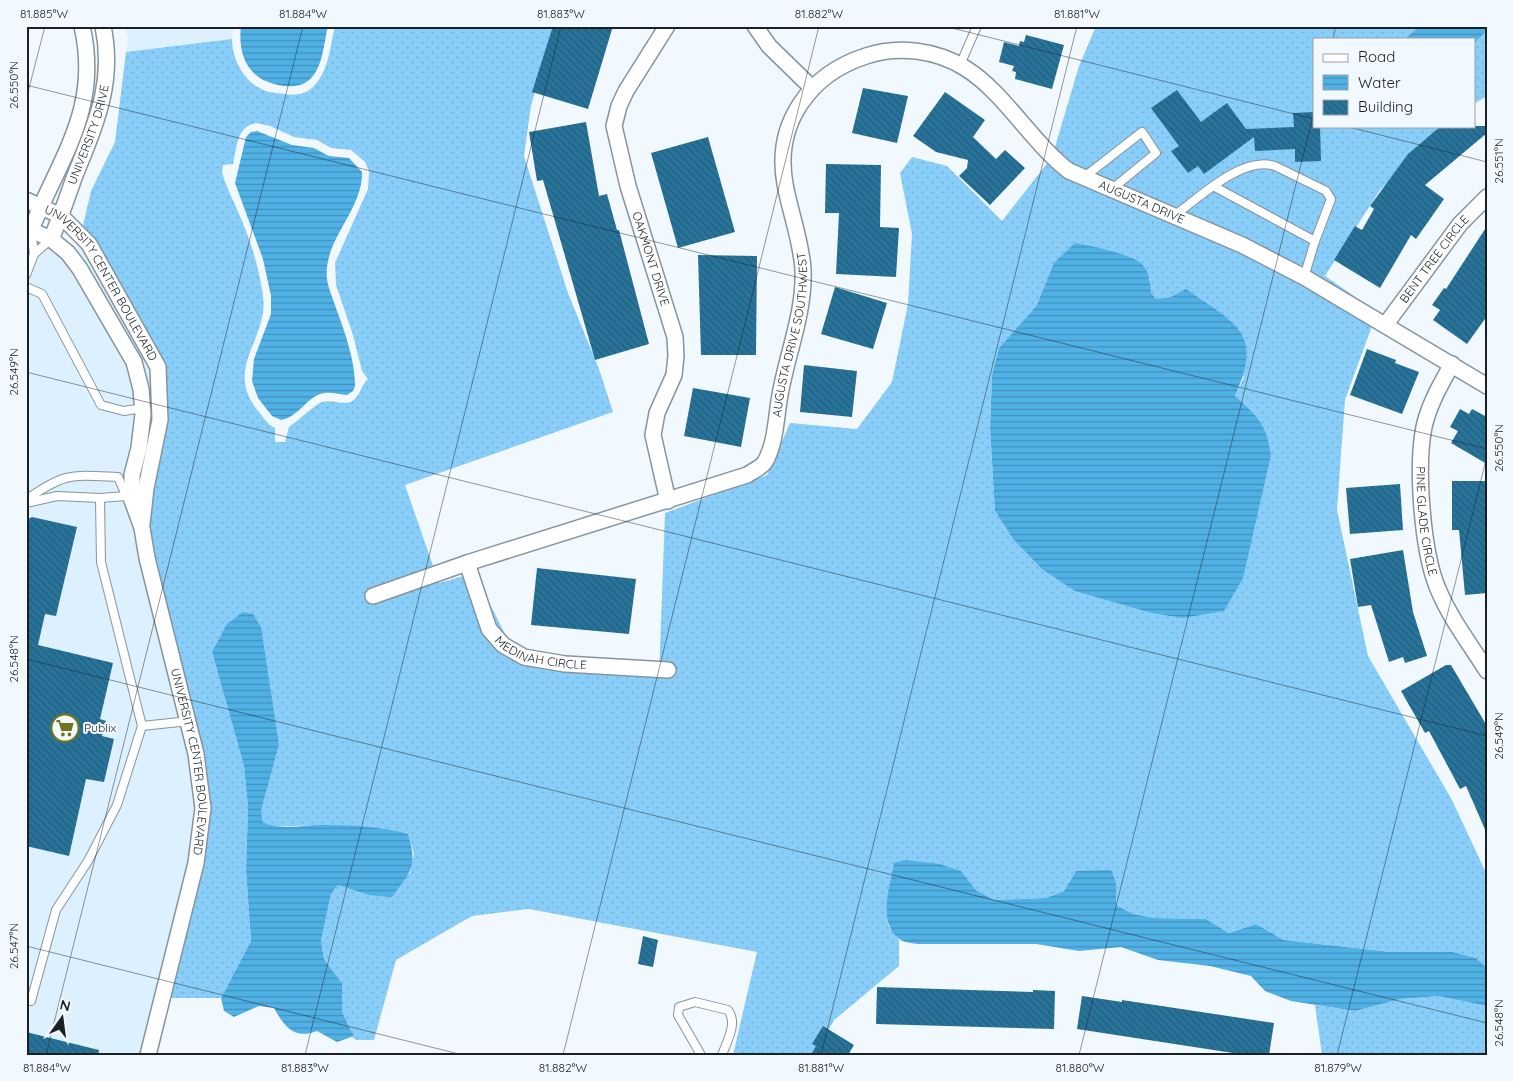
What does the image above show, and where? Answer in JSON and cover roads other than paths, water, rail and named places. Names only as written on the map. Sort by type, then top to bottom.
[{"type":"street","name":"UNIVERSITY DRIVE","points":[[29,229],[84,106],[88,67],[82,26]]},
{"type":"street","name":"UNIVERSITY DRIVE","points":[[51,239],[98,121],[104,99],[107,67],[103,26]]},
{"type":"street","name":"OAKMONT DRIVE","points":[[667,26],[618,106],[614,126],[628,186],[675,337],[674,375],[657,413],[653,435],[668,501]]},
{"type":"street","points":[[755,26],[769,46],[812,88]]},
{"type":"street","name":"AUGUSTA DRIVE","points":[[812,88],[830,72],[849,62],[871,54],[894,50],[918,51],[942,57],[960,65],[985,83],[1052,159],[1082,178],[1242,245],[1304,277],[1386,324],[1487,386]]},
{"type":"street","name":"AUGUSTA DRIVE SOUTHWEST","points":[[668,501],[747,475],[765,463],[772,443],[784,372],[802,291],[800,247],[785,182],[785,142],[798,106],[812,88]]},
{"type":"street","name":"BENT TREE CIRCLE","points":[[1386,324],[1460,224],[1487,197]]},
{"type":"street","name":"UNIVERSITY CENTER BOULEVARD","points":[[26,200],[61,216],[89,244],[158,367],[160,405],[158,437],[146,488],[142,528]]},
{"type":"street","name":"UNIVERSITY CENTER BOULEVARD","points":[[29,229],[51,239],[68,253],[80,269],[134,362],[141,389],[143,408],[139,448],[132,475],[132,500],[142,528],[146,558],[189,720],[200,775],[202,827],[182,925],[148,1055]]},
{"type":"street","name":"PINE GLADE CIRCLE","points":[[1452,364],[1430,408],[1424,426],[1421,468],[1425,528],[1432,570],[1438,588],[1487,671]]},
{"type":"street","points":[[373,596],[467,563],[668,501]]},
{"type":"street","name":"MEDINAH CIRCLE","points":[[467,563],[489,629],[503,645],[524,657],[565,664],[668,670]]},
{"type":"lane","points":[[960,65],[977,26]]},
{"type":"lane","points":[[1082,178],[1142,132],[1156,153],[1112,189]]},
{"type":"lane","points":[[1175,216],[1214,187],[1248,166],[1267,164],[1326,191],[1331,199],[1304,277]]},
{"type":"lane","points":[[1214,187],[1315,241]]},
{"type":"lane","points":[[29,229],[34,254]]},
{"type":"lane","points":[[26,275],[34,254],[51,239]]},
{"type":"lane","points":[[26,288],[42,294],[101,405],[124,411],[160,405]]},
{"type":"lane","points":[[26,502],[51,482],[69,475],[118,477],[142,528]]},
{"type":"lane","points":[[26,502],[57,496],[100,498],[126,496]]},
{"type":"lane","points":[[31,1001],[56,910],[88,861],[118,805],[142,726],[101,562],[100,498]]},
{"type":"lane","points":[[142,726],[189,720]]},
{"type":"lane","points":[[701,1055],[678,1015],[679,1007],[695,1002],[728,1010],[732,1020],[732,1027],[722,1055]]},
{"type":"water","points":[[241,26],[328,26],[321,60],[316,72],[306,82],[296,86],[273,84],[263,80],[255,74],[244,58],[241,49]]},
{"type":"water","points":[[1419,26],[1487,26],[1487,31],[1476,41],[1476,38],[1406,38]]},
{"type":"water","points":[[257,131],[292,145],[314,148],[329,156],[349,158],[362,172],[361,185],[357,197],[334,244],[327,268],[329,289],[351,356],[355,386],[353,391],[347,395],[320,394],[292,416],[281,420],[272,416],[258,398],[252,381],[254,359],[271,314],[271,296],[263,259],[235,183],[246,137],[251,132]]},
{"type":"water","points":[[1075,243],[1130,257],[1142,264],[1147,271],[1151,293],[1156,299],[1171,297],[1186,289],[1231,321],[1240,331],[1245,343],[1246,357],[1243,374],[1235,396],[1260,422],[1267,437],[1271,455],[1243,578],[1224,611],[1183,618],[1152,613],[1075,591],[1042,569],[1013,539],[995,511],[990,428],[992,375],[999,348],[1037,305],[1054,263]]},
{"type":"water","points":[[243,612],[253,614],[261,627],[279,745],[261,811],[263,822],[283,827],[342,825],[386,829],[408,834],[411,845],[411,868],[392,897],[368,895],[338,885],[331,894],[321,941],[324,959],[342,983],[342,1012],[354,1036],[337,1042],[317,1031],[302,1034],[291,1030],[286,1026],[274,1008],[259,1006],[234,1017],[224,1011],[221,998],[251,941],[246,870],[248,808],[244,766],[212,652],[227,624]]},
{"type":"water","points":[[905,860],[940,864],[961,871],[976,890],[994,900],[1046,898],[1064,891],[1076,871],[1111,870],[1116,883],[1116,905],[1133,914],[1155,918],[1206,919],[1229,933],[1256,924],[1284,940],[1391,952],[1453,952],[1476,958],[1487,968],[1487,1006],[1438,996],[1401,999],[1355,1011],[1291,1001],[1265,991],[1251,976],[1210,966],[1158,960],[1121,947],[1079,951],[1036,944],[917,944],[907,942],[900,939],[892,931],[887,913],[888,892],[894,863]]},
{"type":"place","name":"Publix","points":[[65,728]]}]
